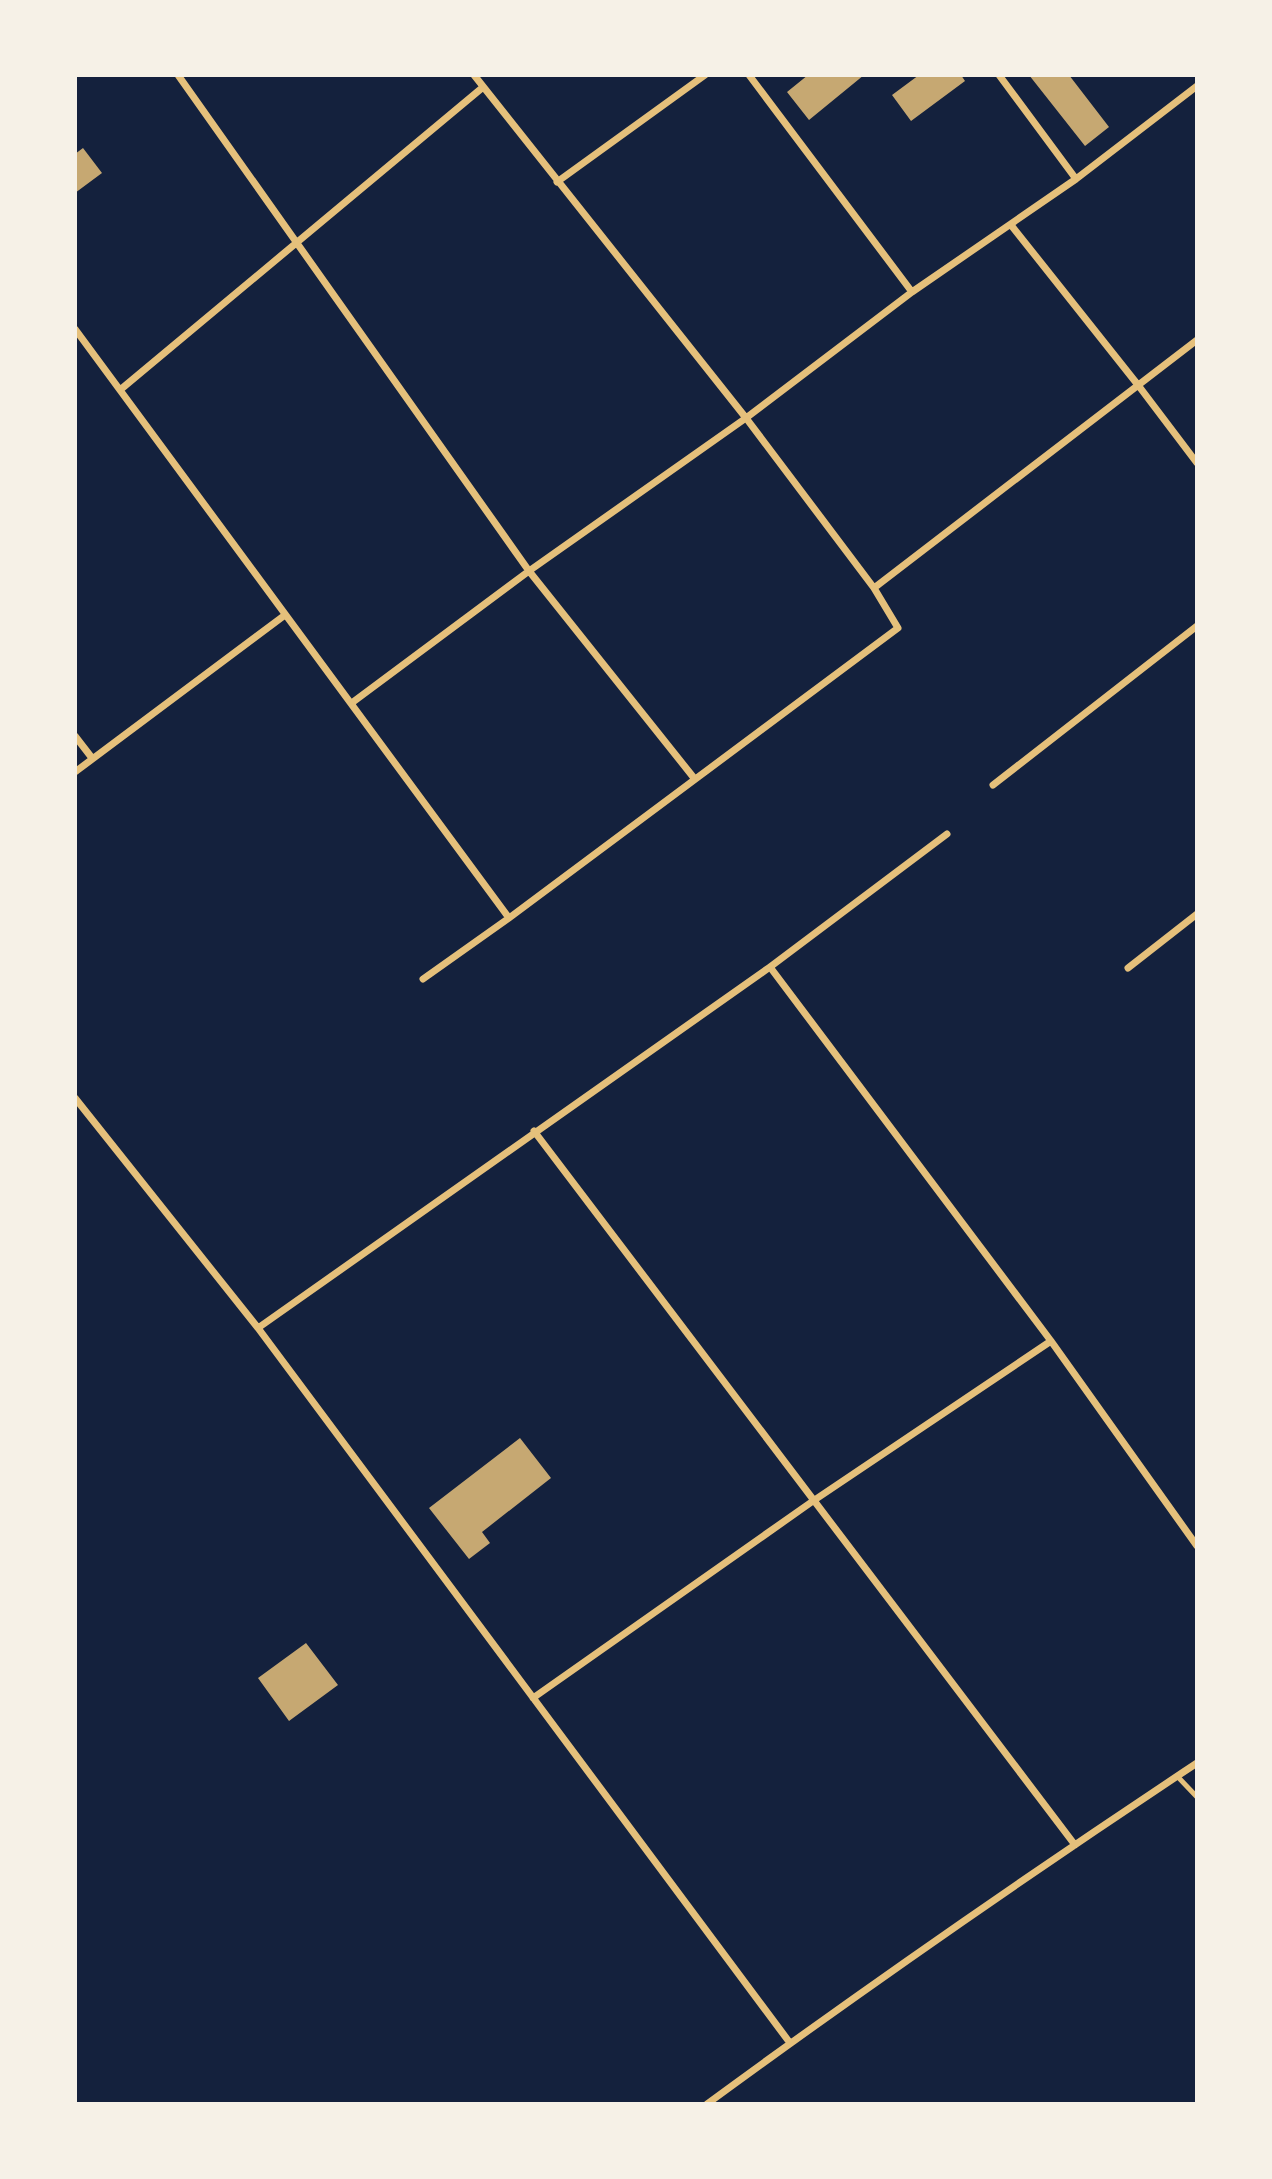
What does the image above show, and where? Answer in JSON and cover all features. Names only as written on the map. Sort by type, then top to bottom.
[{"type":"street","points":[[178,75],[528,571],[694,778]]},
{"type":"street","points":[[424,979],[898,628],[874,588],[746,418],[474,75]]},
{"type":"street","points":[[557,182],[705,75]]},
{"type":"street","points":[[749,75],[912,292]]},
{"type":"street","points":[[999,75],[1076,179]]},
{"type":"street","points":[[352,702],[528,571],[746,418],[912,292],[1076,179],[1197,86]]},
{"type":"street","points":[[120,390],[482,88]]},
{"type":"street","points":[[1011,225],[1197,463]]},
{"type":"street","points":[[75,329],[509,918]]},
{"type":"street","points":[[874,588],[1197,340]]},
{"type":"street","points":[[75,772],[285,615]]},
{"type":"street","points":[[993,785],[1197,626]]},
{"type":"street","points":[[75,736],[92,758]]},
{"type":"street","points":[[258,1328],[771,967],[947,834]]},
{"type":"street","points":[[1128,968],[1197,914]]},
{"type":"street","points":[[771,967],[1051,1341],[1197,1546]]},
{"type":"street","points":[[75,1098],[258,1328],[790,2043]]},
{"type":"street","points":[[534,1132],[1075,1845]]},
{"type":"street","points":[[533,1698],[813,1501],[1051,1341]]},
{"type":"street","points":[[707,2104],[790,2043],[1197,1763]]},
{"type":"lane","points":[[1177,1776],[1197,1797]]},
{"type":"building","points":[[808,75],[864,75],[809,120],[787,92]]},
{"type":"building","points":[[919,75],[961,75],[965,81],[911,121],[892,95]]},
{"type":"building","points":[[1029,75],[1069,75],[1109,127],[1085,146]]},
{"type":"building","points":[[83,148],[102,173],[75,193],[75,154]]},
{"type":"building","points":[[520,1438],[551,1478],[482,1532],[490,1543],[469,1559],[429,1508]]},
{"type":"building","points":[[306,1643],[338,1685],[289,1721],[258,1678]]}]
